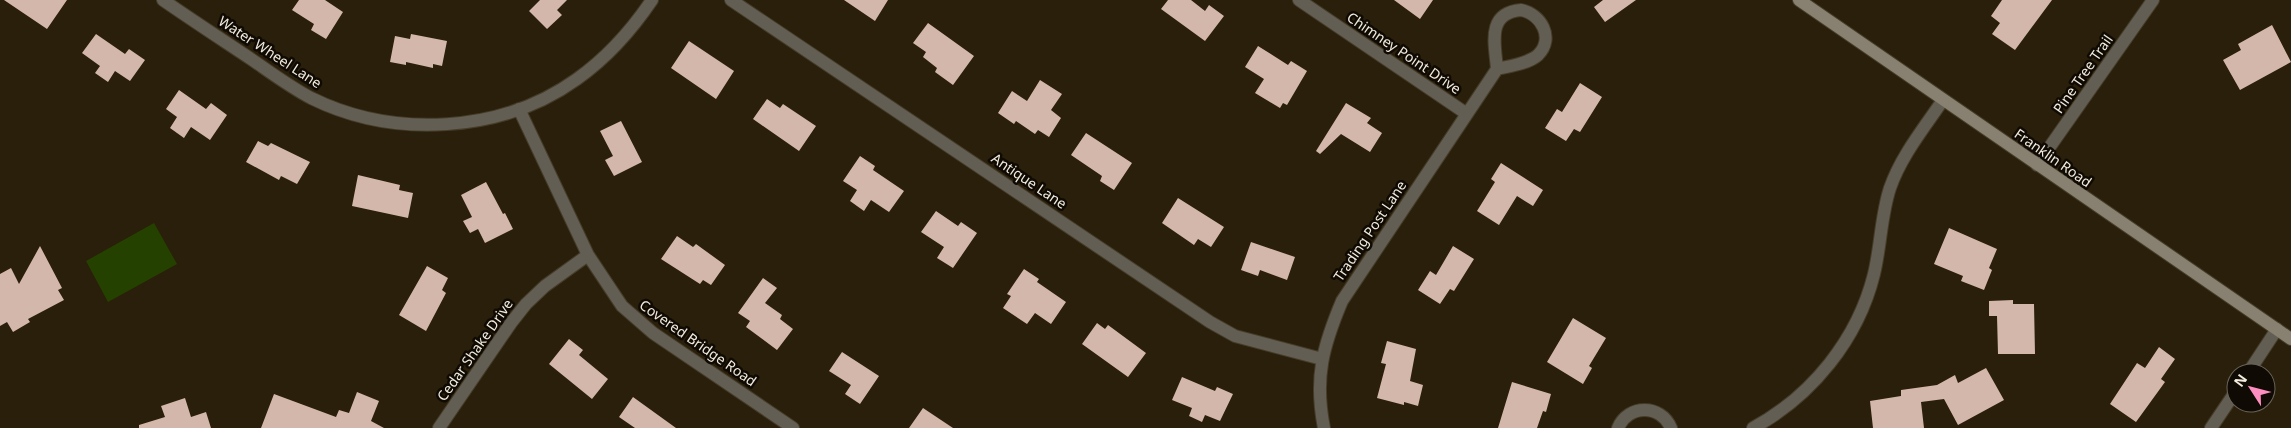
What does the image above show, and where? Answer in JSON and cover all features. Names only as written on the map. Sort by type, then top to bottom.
[{"type":"street","name":"Water Wheel Lane","points":[[163,0],[312,98],[348,113],[388,122],[428,125],[466,122],[519,110],[546,97],[576,80],[603,58],[622,40],[652,0]]},
{"type":"street","name":"Antique Lane","points":[[731,0],[1210,322],[1235,336],[1322,359]]},
{"type":"street","name":"Chimney Point Drive","points":[[1299,0],[1467,114]]},
{"type":"street","name":"Franklin Road","points":[[1799,0],[2291,339]]},
{"type":"street","name":"Pine Tree Trail","points":[[2037,165],[2153,0]]},
{"type":"street","points":[[1521,10],[1534,15],[1545,31],[1542,49],[1537,56],[1497,70],[1494,38],[1498,22],[1512,11],[1521,10]]},
{"type":"street","name":"Trading Post Lane","points":[[1324,428],[1320,384],[1322,359],[1329,332],[1342,300],[1497,70]]},
{"type":"street","points":[[1753,428],[1774,417],[1812,383],[1842,346],[1857,322],[1868,297],[1890,187],[1907,154],[1943,100]]},
{"type":"street","name":"Covered Bridge Road","points":[[519,110],[588,256],[608,288],[637,321],[793,428]]},
{"type":"street","name":"Cedar Shake Drive","points":[[439,428],[510,322],[545,286],[588,256]]},
{"type":"street","points":[[2255,363],[2277,329]]},
{"type":"street","points":[[2211,428],[2226,406]]},
{"type":"street","points":[[1618,428],[1627,416],[1645,410],[1663,416],[1671,428]]},
{"type":"green space","points":[[154,223],[177,264],[108,302],[86,261]]},
{"type":"building","points":[[4,0],[67,0],[47,29]]},
{"type":"building","points":[[299,0],[325,0],[343,12],[326,39],[311,30],[314,24],[292,10]]},
{"type":"building","points":[[540,0],[567,0],[557,10],[562,15],[547,29],[529,11]]},
{"type":"building","points":[[844,0],[888,0],[875,21]]},
{"type":"building","points":[[1168,0],[1191,0],[1205,11],[1209,5],[1224,16],[1205,41],[1161,9]]},
{"type":"building","points":[[1394,0],[1433,0],[1420,19]]},
{"type":"building","points":[[1603,0],[1636,0],[1605,22],[1594,7]]},
{"type":"building","points":[[2002,0],[2052,0],[2015,50],[1992,34],[2000,23],[1991,16]]},
{"type":"building","points":[[928,23],[974,56],[953,85],[935,72],[937,68],[923,57],[926,52],[913,43]]},
{"type":"building","points":[[2272,25],[2291,62],[2240,90],[2223,60],[2241,50],[2238,44]]},
{"type":"building","points":[[96,34],[125,54],[129,49],[145,60],[130,81],[115,71],[108,82],[95,73],[100,66],[82,53]]},
{"type":"building","points":[[411,34],[447,41],[442,66],[433,64],[433,68],[406,62],[406,65],[390,62],[395,36],[410,39]]},
{"type":"building","points":[[689,41],[734,71],[716,99],[671,68]]},
{"type":"building","points":[[1258,46],[1288,65],[1291,61],[1307,71],[1287,105],[1283,103],[1280,108],[1255,93],[1264,79],[1245,67]]},
{"type":"building","points":[[1040,80],[1062,94],[1051,110],[1061,118],[1049,137],[1038,130],[1035,134],[1016,121],[1014,124],[998,113],[1012,91],[1027,101]]},
{"type":"building","points":[[1580,83],[1602,97],[1580,132],[1574,129],[1566,141],[1545,128],[1557,109],[1562,112]]},
{"type":"building","points":[[179,90],[206,109],[211,103],[227,115],[210,140],[191,127],[184,138],[170,128],[177,117],[166,109]]},
{"type":"building","points":[[767,99],[780,108],[783,104],[816,126],[799,151],[753,119]]},
{"type":"building","points":[[1346,103],[1371,118],[1367,123],[1382,133],[1370,152],[1341,134],[1320,154],[1316,151]]},
{"type":"building","points":[[621,121],[642,162],[614,176],[605,160],[613,156],[600,131]]},
{"type":"building","points":[[1086,133],[1132,163],[1114,190],[1100,181],[1102,176],[1071,155]]},
{"type":"building","points":[[258,141],[268,146],[271,143],[310,162],[297,184],[281,176],[279,180],[246,162]]},
{"type":"building","points":[[860,156],[875,166],[873,170],[904,191],[889,212],[871,200],[864,211],[850,201],[857,190],[843,181]]},
{"type":"building","points":[[1501,163],[1543,190],[1533,206],[1517,196],[1499,225],[1477,211],[1495,182],[1491,179]]},
{"type":"building","points":[[358,175],[400,185],[399,190],[413,193],[408,218],[352,206]]},
{"type":"building","points":[[486,182],[513,229],[485,243],[478,229],[470,233],[463,221],[472,217],[461,195]]},
{"type":"building","points":[[1178,198],[1224,227],[1211,247],[1198,239],[1194,245],[1162,223]]},
{"type":"building","points":[[936,211],[958,226],[961,222],[977,233],[953,268],[937,258],[944,247],[921,232]]},
{"type":"building","points":[[1949,228],[1997,249],[1989,268],[1992,270],[1984,290],[1961,281],[1963,276],[1934,264]]},
{"type":"building","points":[[677,236],[693,247],[696,244],[725,265],[711,285],[703,280],[700,284],[661,259]]},
{"type":"building","points":[[1251,242],[1295,257],[1287,280],[1260,270],[1258,276],[1241,270]]},
{"type":"building","points":[[40,246],[62,288],[58,290],[64,300],[28,319],[30,322],[13,332],[7,322],[0,326],[0,274],[11,268],[19,284]]},
{"type":"building","points":[[1453,246],[1474,259],[1454,291],[1450,289],[1440,304],[1418,290],[1430,271],[1436,275]]},
{"type":"building","points":[[427,266],[448,278],[442,290],[446,293],[426,331],[399,315]]},
{"type":"building","points":[[1024,269],[1039,279],[1037,282],[1066,302],[1051,324],[1035,313],[1027,324],[1003,308],[1011,296],[1007,294]]},
{"type":"building","points":[[763,278],[777,288],[765,303],[782,315],[780,319],[793,329],[777,350],[746,327],[750,321],[738,313]]},
{"type":"building","points":[[2013,300],[2013,304],[2034,304],[2035,354],[1998,354],[1997,316],[1989,316],[1989,301]]},
{"type":"building","points":[[1573,318],[1606,338],[1589,366],[1592,368],[1583,384],[1547,362]]},
{"type":"building","points":[[1097,323],[1105,329],[1108,325],[1146,353],[1128,377],[1082,344]]},
{"type":"building","points":[[569,339],[583,350],[579,355],[608,379],[592,399],[549,364]]},
{"type":"building","points":[[1387,341],[1416,349],[1410,381],[1423,385],[1418,406],[1404,402],[1404,405],[1377,398],[1386,364],[1381,363]]},
{"type":"building","points":[[2159,347],[2175,359],[2161,379],[2165,382],[2136,422],[2110,404],[2137,363],[2145,368]]},
{"type":"building","points":[[842,352],[879,376],[860,404],[845,394],[851,385],[829,371]]},
{"type":"building","points":[[1986,368],[2004,400],[1958,425],[1944,399],[1921,402],[1924,428],[1873,428],[1870,401],[1901,396],[1901,390],[1937,385],[1955,375],[1958,383]]},
{"type":"building","points":[[1182,377],[1215,391],[1217,387],[1233,394],[1220,421],[1205,415],[1202,422],[1189,416],[1192,408],[1172,400]]},
{"type":"building","points":[[1512,382],[1551,394],[1546,412],[1543,411],[1537,428],[1498,428]]},
{"type":"building","points":[[357,392],[379,401],[371,421],[384,428],[261,428],[274,394],[336,417],[339,410],[349,413]]},
{"type":"building","points":[[633,397],[676,428],[635,428],[619,417]]},
{"type":"building","points":[[185,398],[191,417],[206,412],[211,428],[139,428],[139,425],[165,417],[161,406]]},
{"type":"building","points":[[923,408],[953,428],[909,428]]}]
